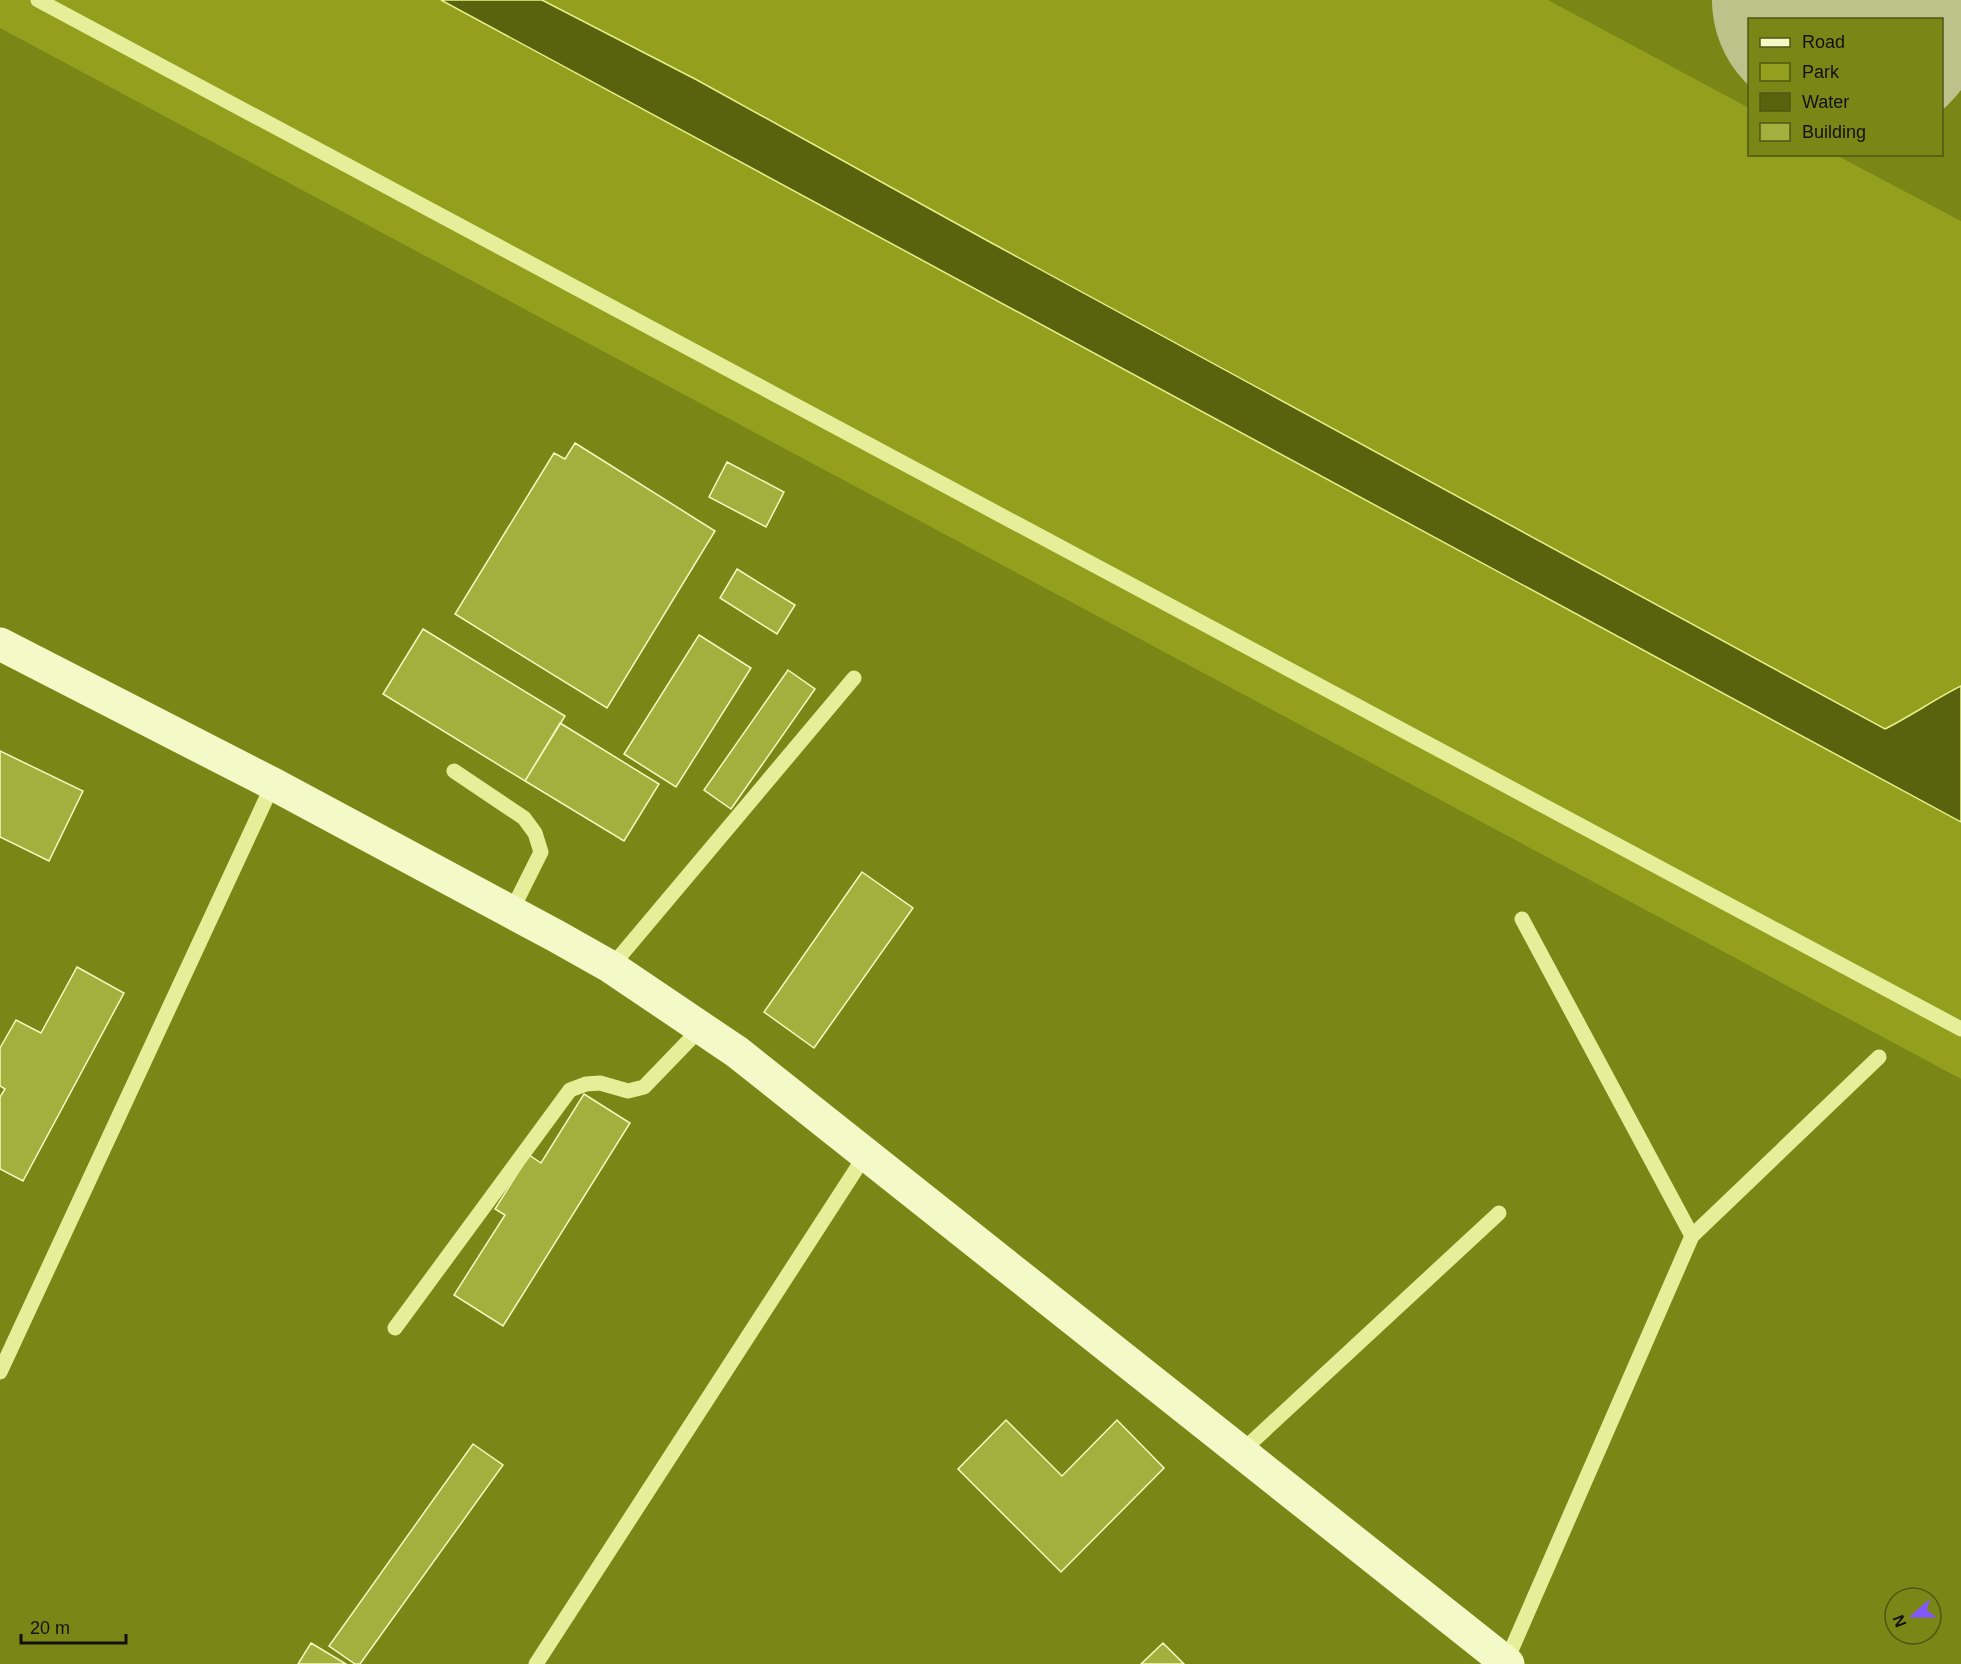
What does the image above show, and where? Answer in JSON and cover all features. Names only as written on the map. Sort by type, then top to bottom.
[{"type":"main road","points":[[0,644],[273,784],[611,967],[737,1052],[1507,1663]]},
{"type":"lane","points":[[38,0],[1961,1029]]},
{"type":"lane","points":[[611,967],[854,678]]},
{"type":"lane","points":[[454,771],[524,818],[535,832],[541,852],[511,912]]},
{"type":"lane","points":[[0,1372],[273,784]]},
{"type":"lane","points":[[1522,919],[1692,1236]]},
{"type":"lane","points":[[395,1328],[570,1090],[586,1084],[600,1083],[628,1091],[644,1087],[701,1028]]},
{"type":"lane","points":[[1507,1663],[1692,1236],[1878,1057]]},
{"type":"lane","points":[[536,1664],[866,1154]]},
{"type":"lane","points":[[1241,1452],[1499,1213]]},
{"type":"green space","points":[[0,0],[441,0],[1961,822],[1961,1079],[0,28]]},
{"type":"green space","points":[[542,0],[1548,0],[1748,107],[1748,156],[1838,156],[1961,221],[1961,686],[1885,729],[697,80]]},
{"type":"water","points":[[441,0],[542,0],[697,80],[1885,729],[1961,686],[1961,822]]},
{"type":"building","points":[[575,443],[715,531],[607,708],[455,614],[554,453],[565,459]]},
{"type":"building","points":[[727,462],[784,492],[766,527],[709,497]]},
{"type":"building","points":[[737,569],[795,605],[777,634],[720,598]]},
{"type":"building","points":[[423,629],[565,716],[525,781],[383,694]]},
{"type":"building","points":[[699,635],[751,668],[676,787],[624,754]]},
{"type":"building","points":[[788,670],[815,689],[731,809],[704,790]]},
{"type":"building","points":[[560,723],[659,784],[624,841],[525,781]]},
{"type":"building","points":[[0,751],[83,791],[49,861],[0,837]]},
{"type":"building","points":[[862,872],[913,908],[814,1048],[764,1012]]},
{"type":"building","points":[[77,967],[124,993],[23,1181],[0,1169],[0,1097],[5,1089],[0,1086],[0,1048],[16,1020],[41,1033]]},
{"type":"building","points":[[584,1094],[630,1123],[503,1326],[454,1295],[505,1215],[495,1209],[529,1155],[541,1163]]},
{"type":"building","points":[[1006,1420],[1062,1476],[1117,1420],[1164,1468],[1061,1572],[958,1469]]},
{"type":"building","points":[[473,1444],[503,1465],[360,1664],[355,1664],[329,1646]]},
{"type":"building","points":[[311,1643],[346,1664],[298,1664]]},
{"type":"building","points":[[1163,1643],[1184,1664],[1141,1664]]},
{"type":"runway","points":[[1830,0],[1862,18]]}]
